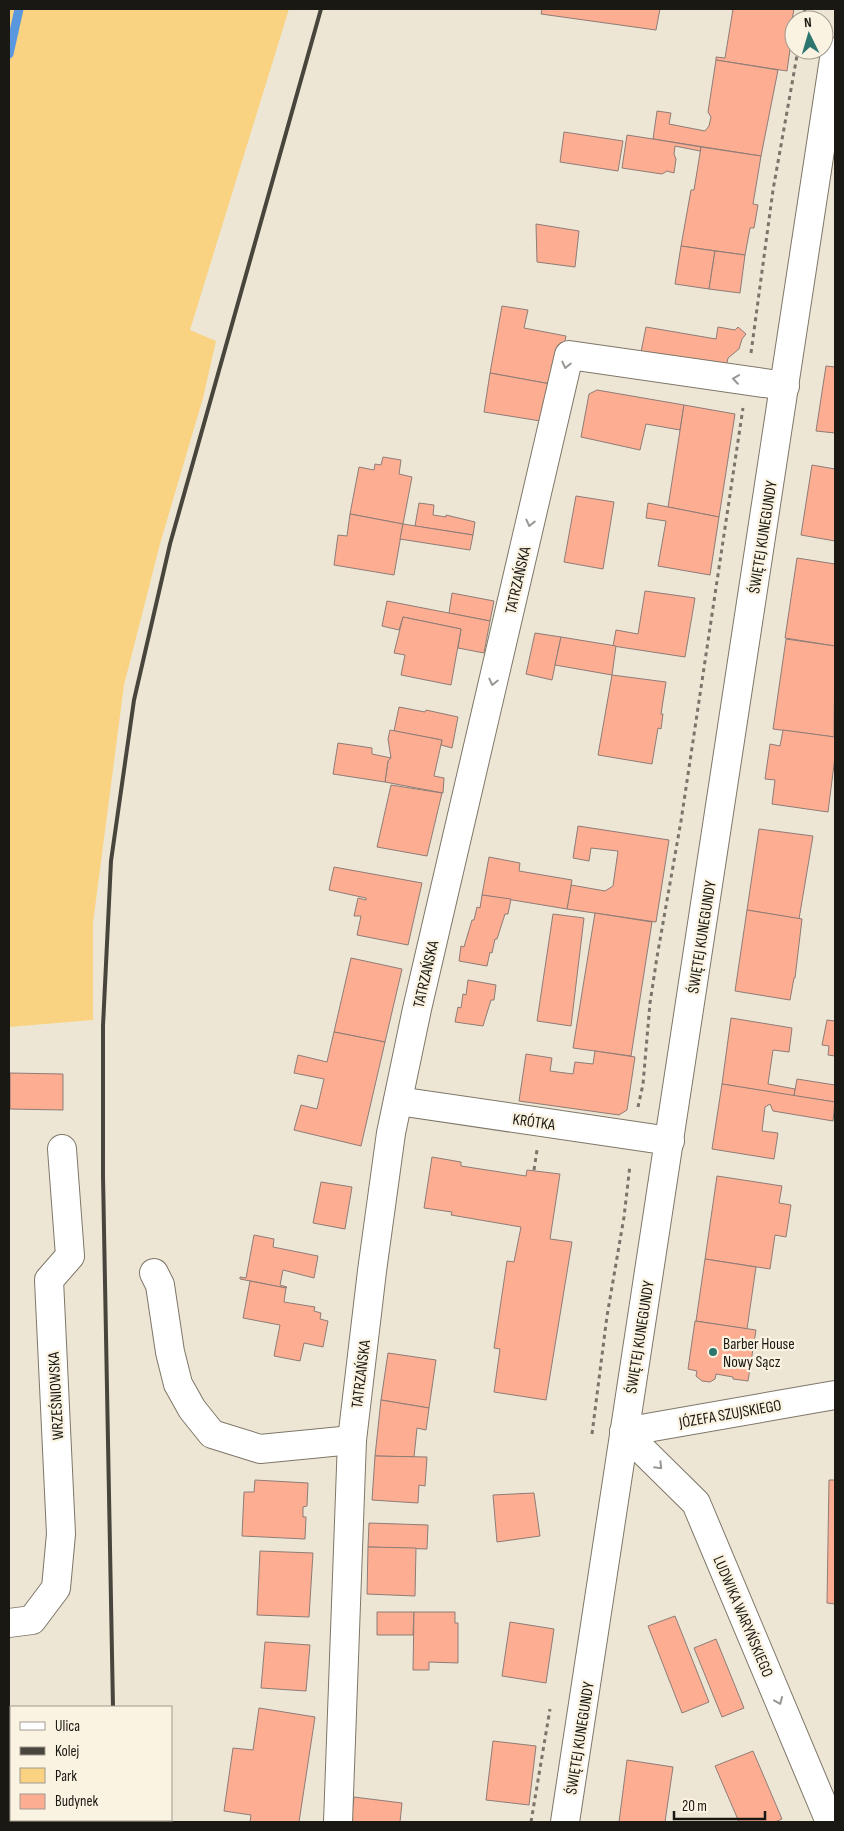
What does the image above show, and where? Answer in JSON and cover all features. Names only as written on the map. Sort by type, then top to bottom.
[{"type":"street","name":"ŚWIĘTEJ KUNEGUNDY","points":[[565,1822],[835,52]]},
{"type":"street","name":"TATRZAŃSKA","points":[[338,1822],[352,1440],[391,1133],[420,999],[569,355],[785,386]]},
{"type":"street","name":"KRÓTKA","points":[[398,1101],[635,1126],[670,1141]]},
{"type":"street","name":"WRZEŚNIOWSKA","points":[[9,1624],[32,1620],[56,1588],[61,1534],[49,1280],[70,1256],[62,1149]]},
{"type":"street","points":[[154,1274],[161,1292],[170,1352],[178,1384],[192,1409],[212,1434],[260,1449],[352,1440]]},
{"type":"street","name":"JÓZEFA SZUJSKIEGO","points":[[624,1432],[835,1395]]},
{"type":"street","name":"LUDWIKA WARYŃSKIEGO","points":[[624,1432],[696,1504],[830,1822]]},
{"type":"path","points":[[591,1439],[607,1316],[624,1217],[635,1126],[643,1084],[650,1003],[681,821],[748,380],[772,190],[796,60]]},
{"type":"path","points":[[534,1170],[537,1146]]},
{"type":"path","points":[[531,1822],[551,1704]]},
{"type":"green space","points":[[9,9],[289,9],[190,330],[216,341],[203,398],[160,544],[124,685],[93,923],[93,1020],[9,1027]]},
{"type":"building","points":[[542,9],[660,9],[656,30],[541,14]]},
{"type":"building","points":[[733,9],[794,9],[784,10],[784,60],[789,60],[787,71],[716,60],[716,57],[725,58]]},
{"type":"building","points":[[716,60],[778,70],[761,156],[653,139],[657,111],[671,113],[669,124],[705,131],[709,126],[711,117],[708,112]]},
{"type":"building","points":[[564,132],[623,141],[618,171],[560,162]]},
{"type":"building","points":[[627,135],[701,147],[700,151],[675,146],[674,173],[667,171],[662,174],[622,168]]},
{"type":"building","points":[[701,147],[761,156],[753,204],[758,205],[754,228],[750,228],[745,255],[681,246],[691,190],[694,190]]},
{"type":"building","points":[[536,224],[579,231],[575,267],[537,262]]},
{"type":"building","points":[[681,246],[715,251],[709,289],[675,284]]},
{"type":"building","points":[[715,251],[745,255],[740,293],[709,289]]},
{"type":"building","points":[[502,306],[528,310],[524,328],[566,336],[556,385],[490,373]]},
{"type":"building","points":[[646,327],[716,339],[718,327],[735,330],[738,327],[746,334],[742,339],[739,349],[728,358],[726,367],[641,352]]},
{"type":"building","points":[[826,366],[835,367],[835,433],[816,431]]},
{"type":"building","points":[[490,373],[556,385],[547,422],[484,412]]},
{"type":"building","points":[[597,390],[684,405],[680,430],[646,424],[640,450],[581,437],[589,394]]},
{"type":"building","points":[[684,405],[735,414],[719,517],[668,507]]},
{"type":"building","points":[[383,457],[401,460],[399,474],[412,477],[403,524],[350,514],[359,467],[374,470],[375,464],[381,465]]},
{"type":"building","points":[[812,465],[835,469],[835,541],[801,535]]},
{"type":"building","points":[[576,496],[614,502],[603,569],[564,562]]},
{"type":"building","points":[[419,503],[434,505],[433,515],[446,517],[446,515],[475,522],[473,535],[415,526]]},
{"type":"building","points":[[648,503],[719,517],[710,575],[658,566],[666,521],[646,518]]},
{"type":"building","points":[[350,514],[403,524],[394,575],[334,565],[338,535],[347,536]]},
{"type":"building","points":[[403,524],[473,535],[470,550],[400,539]]},
{"type":"building","points":[[797,558],[835,564],[835,646],[785,638]]},
{"type":"building","points":[[645,591],[695,598],[685,657],[613,646],[616,630],[638,634]]},
{"type":"building","points":[[452,593],[494,601],[490,621],[449,613]]},
{"type":"building","points":[[387,601],[490,621],[484,653],[458,648],[461,629],[403,617],[399,630],[382,626]]},
{"type":"building","points":[[403,617],[461,629],[451,685],[401,675],[405,655],[394,653]]},
{"type":"building","points":[[535,633],[561,637],[552,680],[526,674]]},
{"type":"building","points":[[561,637],[616,646],[612,675],[555,665]]},
{"type":"building","points":[[786,639],[835,646],[834,737],[773,729]]},
{"type":"building","points":[[612,675],[666,682],[661,714],[663,714],[661,729],[658,728],[652,764],[598,755]]},
{"type":"building","points":[[399,707],[425,712],[426,710],[458,717],[452,748],[441,745],[442,740],[394,731]]},
{"type":"building","points":[[390,730],[442,740],[434,776],[444,778],[443,793],[385,782],[388,761],[391,758],[388,739]]},
{"type":"building","points":[[783,730],[835,737],[835,757],[828,812],[772,804],[775,780],[765,779],[770,744],[780,746]]},
{"type":"building","points":[[338,743],[372,748],[372,754],[391,758],[388,761],[385,782],[333,774]]},
{"type":"building","points":[[391,785],[442,793],[427,856],[377,847]]},
{"type":"building","points":[[578,826],[669,840],[656,922],[567,909],[571,885],[605,891],[613,886],[618,851],[591,848],[589,861],[573,858]]},
{"type":"building","points":[[759,829],[813,836],[799,919],[747,910]]},
{"type":"building","points":[[489,857],[520,863],[519,871],[572,880],[567,909],[482,895]]},
{"type":"building","points":[[334,867],[422,883],[408,945],[357,935],[361,916],[354,916],[358,898],[366,900],[366,898],[329,890]]},
{"type":"building","points":[[482,895],[511,899],[508,914],[505,914],[497,939],[495,939],[492,953],[490,952],[487,966],[459,961],[461,946],[464,947],[477,907],[480,908]]},
{"type":"building","points":[[747,910],[802,919],[795,978],[790,1000],[735,991]]},
{"type":"building","points":[[595,913],[652,922],[631,1056],[573,1048]]},
{"type":"building","points":[[553,914],[584,918],[571,1026],[537,1021]]},
{"type":"building","points":[[351,958],[402,969],[385,1042],[334,1032]]},
{"type":"building","points":[[468,980],[496,985],[494,1000],[491,1000],[483,1026],[455,1022],[458,1007],[461,1008],[463,994],[466,995]]},
{"type":"building","points":[[731,1018],[792,1028],[789,1052],[773,1050],[768,1084],[795,1089],[794,1096],[722,1084]]},
{"type":"building","points":[[827,1020],[835,1021],[835,1056],[828,1055],[829,1046],[822,1045]]},
{"type":"building","points":[[334,1032],[385,1042],[361,1146],[294,1130],[301,1105],[317,1109],[324,1079],[294,1073],[298,1055],[327,1062]]},
{"type":"building","points":[[595,1051],[635,1057],[627,1110],[619,1115],[519,1101],[526,1054],[552,1058],[550,1071],[573,1074],[575,1062],[593,1064]]},
{"type":"building","points":[[10,1073],[63,1074],[63,1110],[10,1109]]},
{"type":"building","points":[[797,1079],[835,1085],[835,1102],[794,1096]]},
{"type":"building","points":[[722,1084],[835,1102],[833,1121],[773,1111],[770,1104],[765,1107],[762,1131],[778,1133],[774,1159],[712,1149]]},
{"type":"building","points":[[432,1157],[461,1162],[461,1166],[526,1176],[527,1170],[560,1174],[550,1239],[572,1242],[546,1400],[494,1392],[500,1349],[494,1348],[507,1261],[514,1262],[521,1227],[451,1215],[452,1212],[424,1208]]},
{"type":"building","points":[[717,1176],[782,1186],[779,1203],[791,1205],[786,1237],[775,1235],[770,1269],[705,1259]]},
{"type":"building","points":[[321,1182],[352,1187],[345,1229],[313,1223]]},
{"type":"building","points":[[254,1235],[274,1239],[273,1247],[318,1256],[314,1278],[283,1270],[280,1285],[286,1288],[240,1279],[240,1277],[246,1278]]},
{"type":"building","points":[[705,1259],[756,1267],[747,1329],[696,1321]]},
{"type":"building","points":[[250,1281],[286,1288],[284,1302],[315,1307],[314,1311],[321,1313],[320,1319],[328,1321],[323,1347],[304,1343],[300,1361],[274,1356],[280,1325],[243,1318]]},
{"type":"building","points":[[695,1321],[756,1330],[748,1381],[716,1374],[715,1379],[710,1382],[702,1381],[696,1376],[697,1371],[688,1369]]},
{"type":"building","points":[[388,1353],[436,1360],[429,1408],[381,1400]]},
{"type":"building","points":[[381,1400],[429,1408],[426,1430],[417,1428],[414,1457],[375,1456]]},
{"type":"building","points":[[375,1456],[427,1457],[425,1486],[419,1485],[418,1503],[372,1500]]},
{"type":"building","points":[[255,1480],[308,1483],[307,1506],[303,1507],[303,1517],[306,1517],[305,1539],[242,1536],[244,1492],[254,1492]]},
{"type":"building","points":[[829,1480],[835,1480],[835,1604],[827,1603]]},
{"type":"building","points":[[534,1493],[540,1536],[497,1542],[493,1495]]},
{"type":"building","points":[[369,1523],[428,1525],[427,1549],[368,1547]]},
{"type":"building","points":[[368,1547],[416,1548],[415,1596],[367,1594]]},
{"type":"building","points":[[260,1551],[313,1553],[309,1617],[257,1615]]},
{"type":"building","points":[[377,1612],[414,1612],[413,1635],[377,1635]]},
{"type":"building","points":[[414,1612],[455,1612],[455,1623],[458,1623],[458,1663],[429,1662],[429,1670],[413,1670]]},
{"type":"building","points":[[675,1616],[709,1702],[682,1713],[648,1626]]},
{"type":"building","points":[[510,1622],[554,1629],[546,1683],[502,1676]]},
{"type":"building","points":[[716,1639],[744,1708],[722,1717],[694,1648]]},
{"type":"building","points":[[265,1642],[310,1645],[306,1691],[261,1688]]},
{"type":"building","points":[[259,1708],[315,1717],[299,1822],[250,1822],[251,1815],[224,1811],[233,1748],[253,1750]]},
{"type":"building","points":[[493,1741],[536,1746],[529,1805],[486,1800]]},
{"type":"building","points":[[753,1751],[782,1819],[775,1822],[739,1822],[715,1766]]},
{"type":"building","points":[[627,1760],[673,1767],[665,1822],[619,1822]]},
{"type":"building","points":[[354,1797],[402,1803],[400,1822],[351,1822]]},
{"type":"waterway","points":[[9,54],[19,9]]},
{"type":"railway","points":[[113,1706],[103,1176],[103,1026],[111,861],[134,700],[170,544],[321,9]]},
{"type":"place","name":"Barber House Nowy Sącz","points":[[713,1352]]}]
